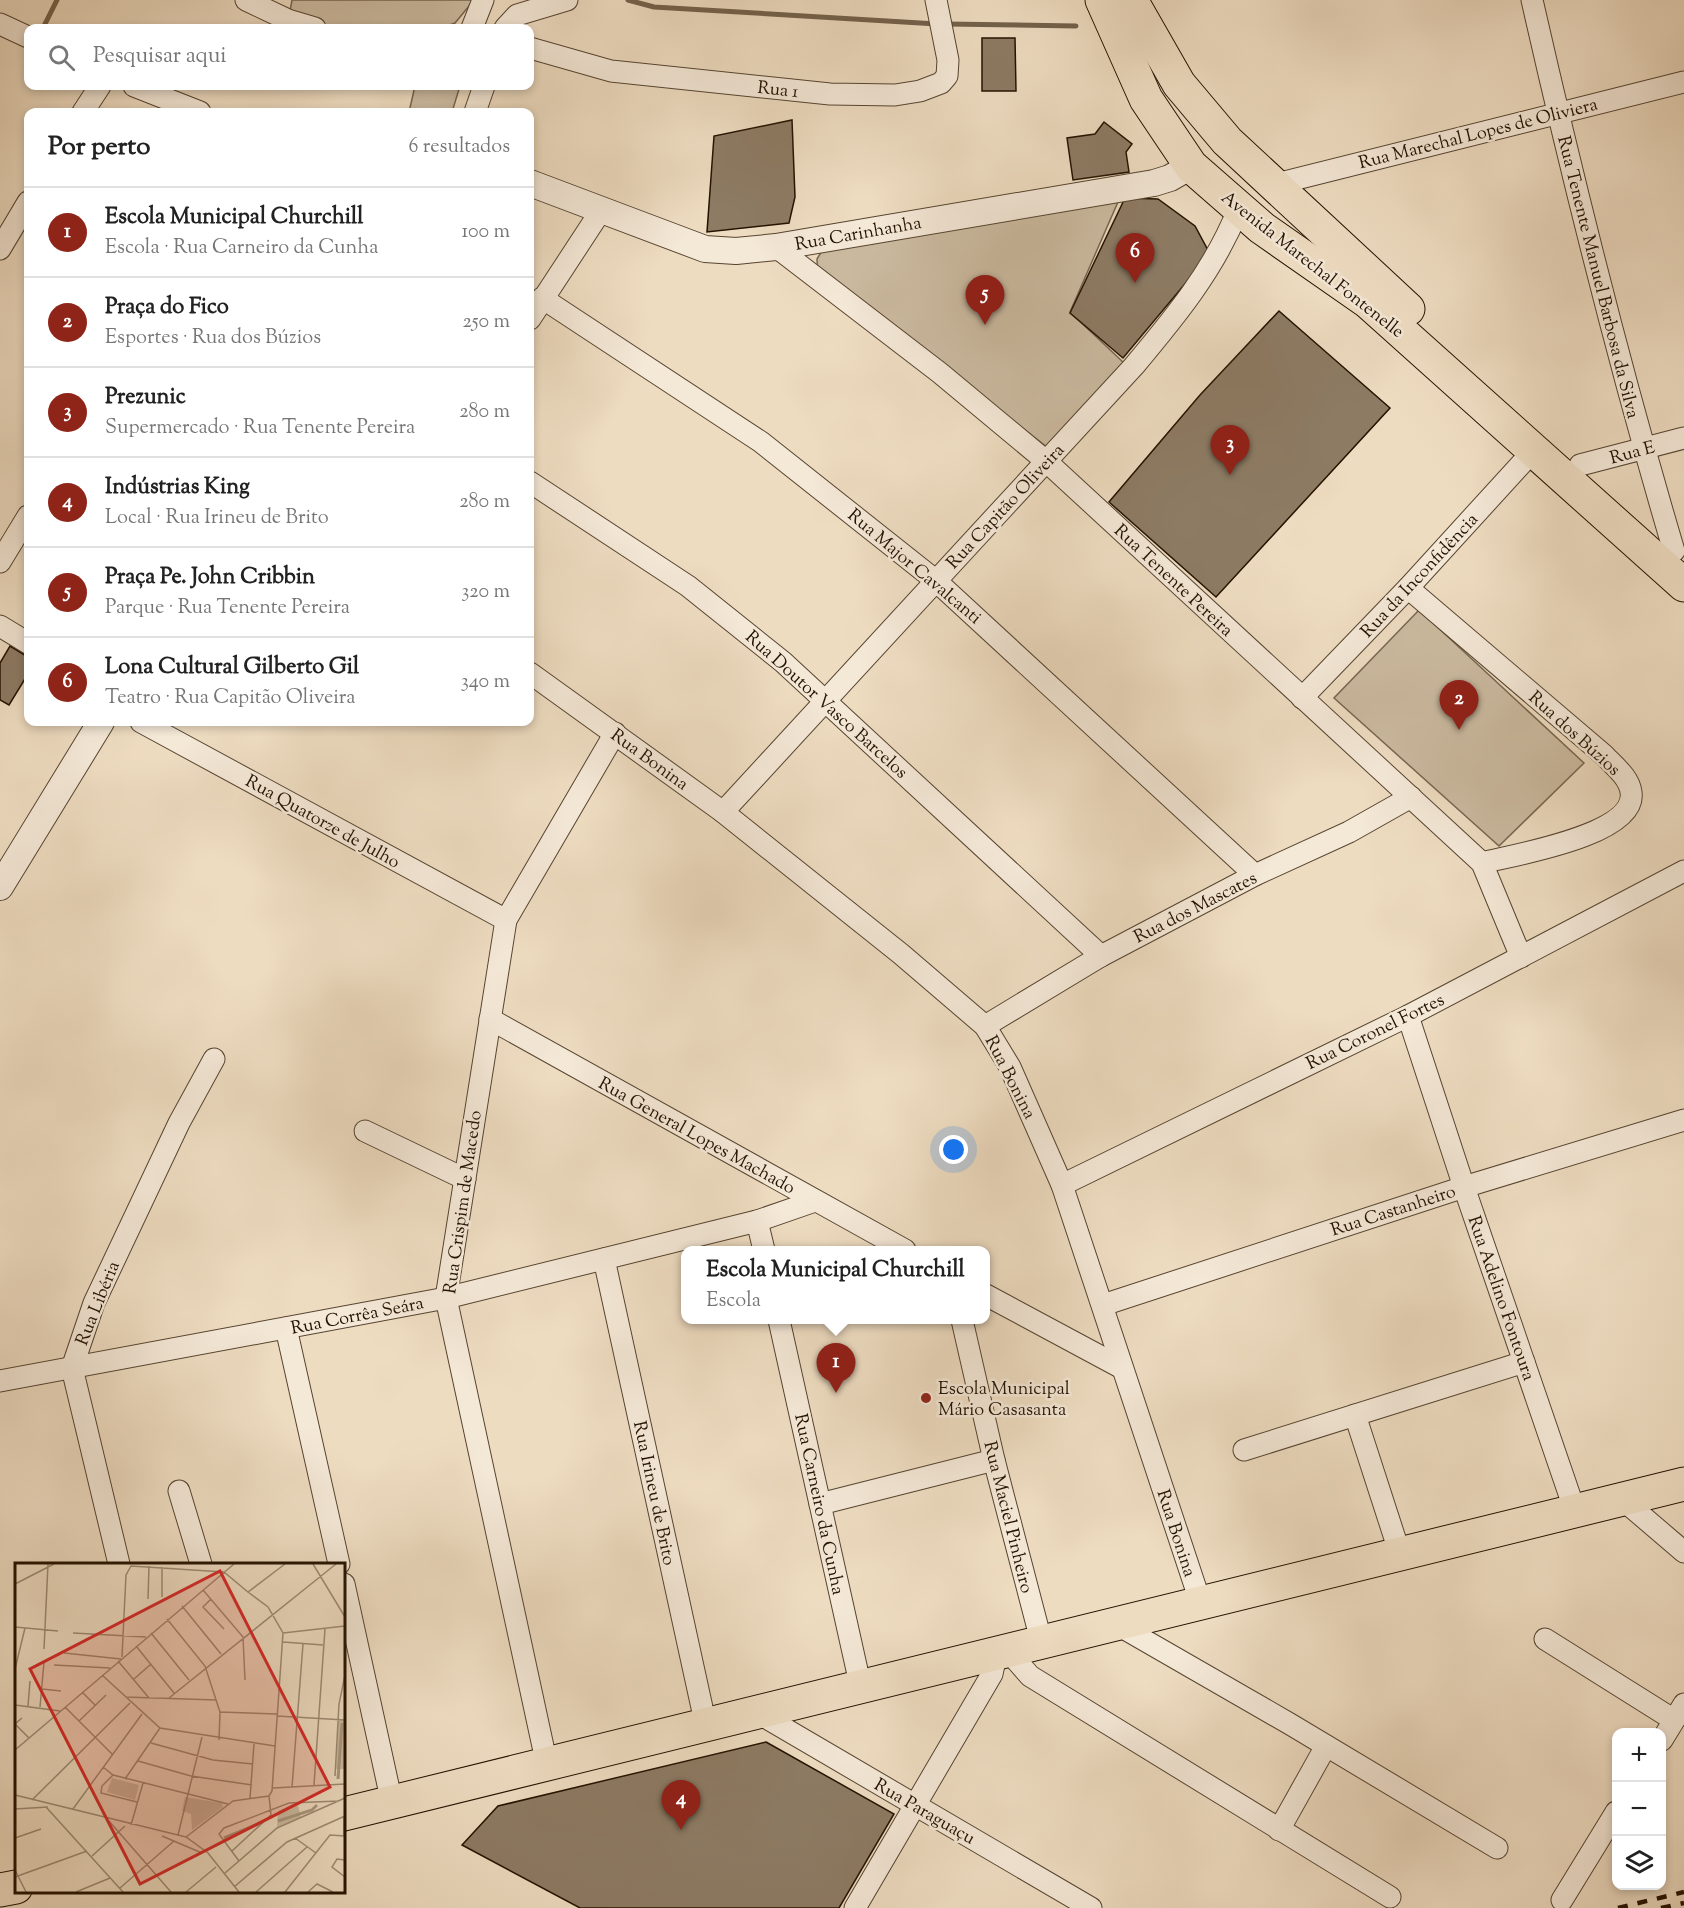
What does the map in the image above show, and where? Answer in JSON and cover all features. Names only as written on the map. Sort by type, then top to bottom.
[{"type":"main road","name":"Avenida Marechal Fontenelle","points":[[1102,0],[1146,99],[1191,166],[1238,210],[1368,302],[1684,585]]},
{"type":"main road","name":"Avenida Marechal Fontenelle","points":[[1131,0],[1179,84],[1227,141],[1272,185],[1679,556]]},
{"type":"main road","points":[[1179,84],[1206,135],[1206,147],[1202,156],[1191,166]]},
{"type":"main road","points":[[345,1814],[1003,1654],[1684,1484]]},
{"type":"main road","points":[[0,1890],[15,1887]]},
{"type":"street","points":[[246,0],[302,24]]},
{"type":"street","points":[[474,24],[483,0]]},
{"type":"street","points":[[509,24],[517,15],[567,0]]},
{"type":"street","name":"Rua Tenente Manuel Barbosa da Silva","points":[[1532,0],[1557,113],[1643,448],[1679,556]]},
{"type":"street","name":"Rua 1","points":[[534,49],[610,71],[871,96],[920,91],[941,83],[947,76],[949,67],[936,2]]},
{"type":"street","points":[[0,24],[24,35]]},
{"type":"street","name":"Rua Marechal Lopes de Oliviera","points":[[1272,185],[1684,82]]},
{"type":"street","points":[[86,108],[97,90]]},
{"type":"street","points":[[144,90],[190,108]]},
{"type":"street","points":[[476,108],[483,90]]},
{"type":"street","name":"Rua Carinhanha","points":[[534,184],[705,249],[736,251],[776,247],[1154,183],[1170,178],[1191,166]]},
{"type":"street","points":[[0,249],[24,209]]},
{"type":"street","points":[[534,312],[602,209]]},
{"type":"street","name":"Rua Capitão Oliveira","points":[[723,812],[824,699],[1047,462],[1178,315],[1216,260],[1238,210]]},
{"type":"street","name":"Rua Tenente Pereira","points":[[776,247],[940,373],[1047,462],[1482,863],[1521,957]]},
{"type":"street","name":"Rua Major Cavalcanti","points":[[542,297],[760,442],[935,580],[1255,875]]},
{"type":"street","name":"Rua E","points":[[1581,465],[1684,438]]},
{"type":"street","name":"Rua da Inconfidência","points":[[1302,698],[1408,588],[1534,450]]},
{"type":"street","name":"Rua Doutor Vasco Barcelos","points":[[534,485],[688,586],[783,662],[1101,956]]},
{"type":"street","points":[[0,562],[24,523]]},
{"type":"street","name":"Rua dos Búzios","points":[[1408,588],[1604,755],[1629,784],[1632,794],[1626,811],[1609,824],[1573,840],[1482,863]]},
{"type":"street","points":[[0,626],[24,641]]},
{"type":"street","name":"Rua Bonina","points":[[534,676],[723,812],[901,954],[985,1026],[1010,1067],[1062,1185],[1201,1604]]},
{"type":"street","points":[[0,887],[99,726]]},
{"type":"street","name":"Rua Quatorze de Julho","points":[[148,726],[506,920]]},
{"type":"street","name":"Rua Crispim de Macedo","points":[[547,1765],[446,1298],[506,920],[615,733]]},
{"type":"street","name":"Rua dos Mascates","points":[[985,1026],[1101,956],[1255,875],[1349,832],[1411,797]]},
{"type":"street","name":"Rua Coronel Fortes","points":[[1062,1185],[1408,1016],[1684,871]]},
{"type":"street","name":"Rua Adelino Fontoura","points":[[1408,1016],[1464,1188],[1575,1511]]},
{"type":"street","name":"Rua General Lopes Machado","points":[[490,1019],[896,1246]]},
{"type":"street","name":"Rua Libéria","points":[[119,1563],[72,1368],[94,1303],[179,1123],[214,1059]]},
{"type":"street","name":"Rua Castanheiro","points":[[1103,1305],[1464,1188],[1684,1120]]},
{"type":"street","points":[[365,1131],[465,1179]]},
{"type":"street","name":"Rua Corrêa Seára","points":[[0,1381],[446,1298],[757,1221],[814,1201]]},
{"type":"street","points":[[757,1221],[763,1246]]},
{"type":"street","name":"Rua Irineu de Brito","points":[[603,1259],[706,1726]]},
{"type":"street","points":[[990,1296],[1122,1368]]},
{"type":"street","name":"Rua Carneiro da Cunha","points":[[780,1324],[861,1688]]},
{"type":"street","name":"Rua Maciel Pinheiro","points":[[963,1324],[994,1460],[1042,1644]]},
{"type":"street","points":[[286,1328],[339,1563]]},
{"type":"street","points":[[1244,1450],[1524,1362]]},
{"type":"street","points":[[1355,1415],[1400,1554]]},
{"type":"street","points":[[820,1504],[994,1460]]},
{"type":"street","points":[[179,1491],[201,1563]]},
{"type":"street","points":[[1622,1499],[1684,1552]]},
{"type":"street","points":[[345,1589],[392,1803]]},
{"type":"street","points":[[1118,1625],[1497,1848]]},
{"type":"street","points":[[1545,1639],[1679,1712],[1666,1733]]},
{"type":"street","points":[[855,1908],[1003,1654],[1030,1676],[1390,1896]]},
{"type":"street","name":"Rua Paraguaçu","points":[[758,1713],[1091,1908]]},
{"type":"street","points":[[1279,1830],[1326,1746]]},
{"type":"street","points":[[1562,1900],[1612,1820]]},
{"type":"shaded area","points":[[292,0],[474,0],[452,24],[313,24],[289,16]]},
{"type":"shaded area","points":[[414,90],[459,90],[453,108],[410,108]]},
{"type":"shaded area","points":[[1121,195],[1070,312],[1124,363],[1052,451],[943,366],[818,277],[817,259],[826,244]]},
{"type":"shaded area","points":[[1419,610],[1584,763],[1499,846],[1334,698]]},
{"type":"building","points":[[982,38],[1015,38],[1016,91],[982,91]]},
{"type":"building","points":[[792,120],[795,197],[789,223],[707,232],[714,136]]},
{"type":"building","points":[[1104,122],[1132,144],[1126,152],[1129,172],[1073,180],[1067,138],[1095,134]]},
{"type":"building","points":[[1125,198],[1158,199],[1195,226],[1210,254],[1123,358],[1070,313]]},
{"type":"building","points":[[1279,311],[1390,408],[1216,597],[1109,502],[1200,395]]},
{"type":"building","points":[[10,646],[24,655],[24,681],[9,705],[0,700],[0,663]]},
{"type":"building","points":[[766,1742],[894,1814],[839,1908],[580,1908],[462,1845],[498,1806]]},
{"type":"waterway","points":[[45,24],[57,0]]},
{"type":"waterway","points":[[628,0],[654,7],[937,24]]},
{"type":"waterway","points":[[946,24],[1076,26]]},
{"type":"railway","points":[[1618,1908],[1684,1892]]},
{"type":"railway","points":[[1661,1908],[1684,1903]]},
{"type":"place","name":"Lona Cultural Gilberto Gil","points":[[1135,283]]},
{"type":"place","name":"Praça Pe. John Cribbin","points":[[985,325]]},
{"type":"place","name":"Prezunic","points":[[1230,475]]},
{"type":"place","name":"Praça do Fico","points":[[1459,730]]},
{"type":"place","name":"Escola Municipal Churchill","points":[[836,1393]]},
{"type":"place","name":"Escola Municipal Mário Casasanta","points":[[926,1398]]},
{"type":"place","name":"Indústrias King","points":[[681,1830]]}]
